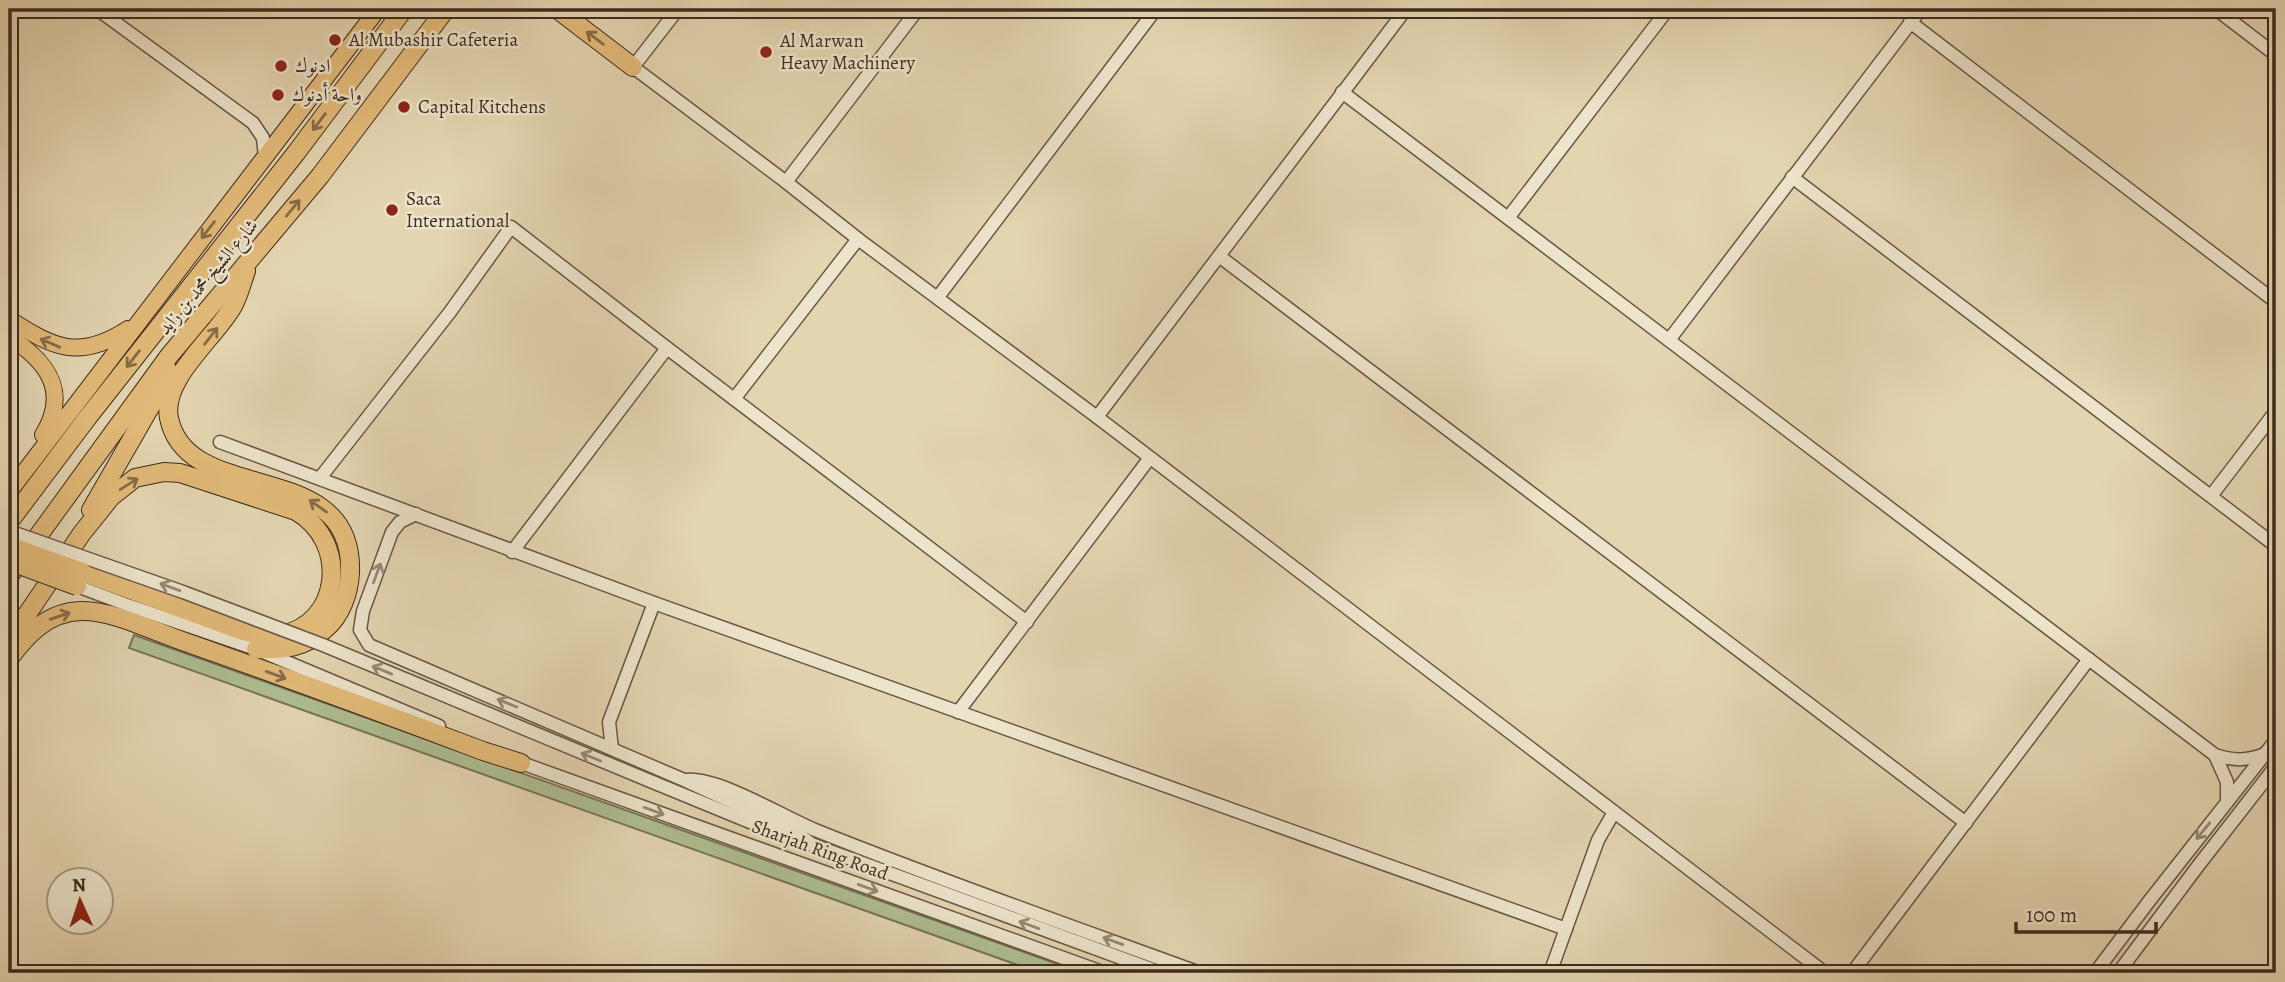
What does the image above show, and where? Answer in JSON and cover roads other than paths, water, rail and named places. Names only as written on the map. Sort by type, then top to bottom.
[{"type":"highway","name":"شارع الشيخ محمد بن زايد","points":[[9,522],[88,417],[296,153],[404,9]]},
{"type":"highway","name":"شارع الشيخ محمد بن زايد","points":[[9,576],[169,356],[320,176],[446,9]]},
{"type":"highway","points":[[557,9],[633,67]]},
{"type":"highway","points":[[250,261],[234,305],[185,369],[172,392],[168,413],[174,434],[188,452],[211,466],[273,485],[316,503],[330,514],[341,532],[349,557],[350,572],[342,607],[324,631],[293,647],[256,649]]},
{"type":"highway","points":[[82,533],[108,477],[158,394],[169,356]]},
{"type":"highway","points":[[9,561],[80,579],[243,631],[271,636],[297,629],[316,614],[328,594],[332,571],[329,547],[308,518],[270,501],[180,474],[164,472],[135,478],[111,497],[82,533],[9,641]]},
{"type":"highway","points":[[9,546],[80,579]]},
{"type":"highway","points":[[9,659],[32,631],[51,619],[72,612],[94,612],[521,763]]},
{"type":"main road","points":[[9,492],[378,9]]},
{"type":"main road","points":[[9,319],[45,341],[71,349],[104,343],[136,324]]},
{"type":"main road","points":[[9,337],[38,358],[52,380],[54,407],[45,431],[9,478]]},
{"type":"street","points":[[97,9],[253,123],[263,138],[265,157]]},
{"type":"street","points":[[678,9],[633,67],[1097,417],[1825,973]]},
{"type":"street","points":[[786,182],[918,9]]},
{"type":"street","points":[[938,297],[1156,9]]},
{"type":"street","points":[[1097,417],[1406,9]]},
{"type":"street","points":[[1508,218],[1668,9]]},
{"type":"street","points":[[1669,340],[1920,9]]},
{"type":"street","points":[[2216,9],[2276,55]]},
{"type":"street","points":[[1910,22],[2276,302]]},
{"type":"street","points":[[1342,92],[2215,755],[2246,760],[2265,754]]},
{"type":"street","points":[[1792,177],[2276,546]]},
{"type":"street","points":[[320,478],[450,312],[511,226],[1027,622]]},
{"type":"street","points":[[734,399],[858,239]]},
{"type":"street","points":[[1219,256],[1966,823]]},
{"type":"street","points":[[512,552],[667,348]]},
{"type":"street","points":[[2211,496],[2276,411]]},
{"type":"street","points":[[220,442],[512,552],[1566,929]]},
{"type":"street","points":[[958,712],[1149,459]]},
{"type":"street","points":[[416,514],[400,522],[392,532],[360,620],[363,639],[376,649],[684,780],[793,830],[813,845]]},
{"type":"street","points":[[9,531],[323,645],[782,835],[1162,973]]},
{"type":"street","name":"Sharjah Ring Road","points":[[80,579],[130,606],[256,649],[521,763],[1105,973]]},
{"type":"street","points":[[612,749],[609,722],[654,603]]},
{"type":"street","points":[[1852,973],[2089,659]]},
{"type":"street","points":[[586,738],[609,722]]},
{"type":"street","points":[[2095,973],[2276,740]]},
{"type":"street","points":[[2215,755],[2227,782],[2227,801]]},
{"type":"street","points":[[2118,973],[2276,766]]},
{"type":"street","points":[[684,780],[711,782],[799,823],[915,869],[1200,973]]},
{"type":"street","points":[[1550,973],[1598,840],[1614,812]]},
{"type":"place","name":"Al Mubashir Cafeteria","points":[[335,40]]},
{"type":"place","name":"Al Marwan Heavy Machinery","points":[[766,52]]},
{"type":"place","name":"ادنوك","points":[[281,66]]},
{"type":"place","name":"واحة أدنوك","points":[[278,95]]},
{"type":"place","name":"Capital Kitchens","points":[[404,107]]},
{"type":"place","name":"Saca International","points":[[392,210]]}]
